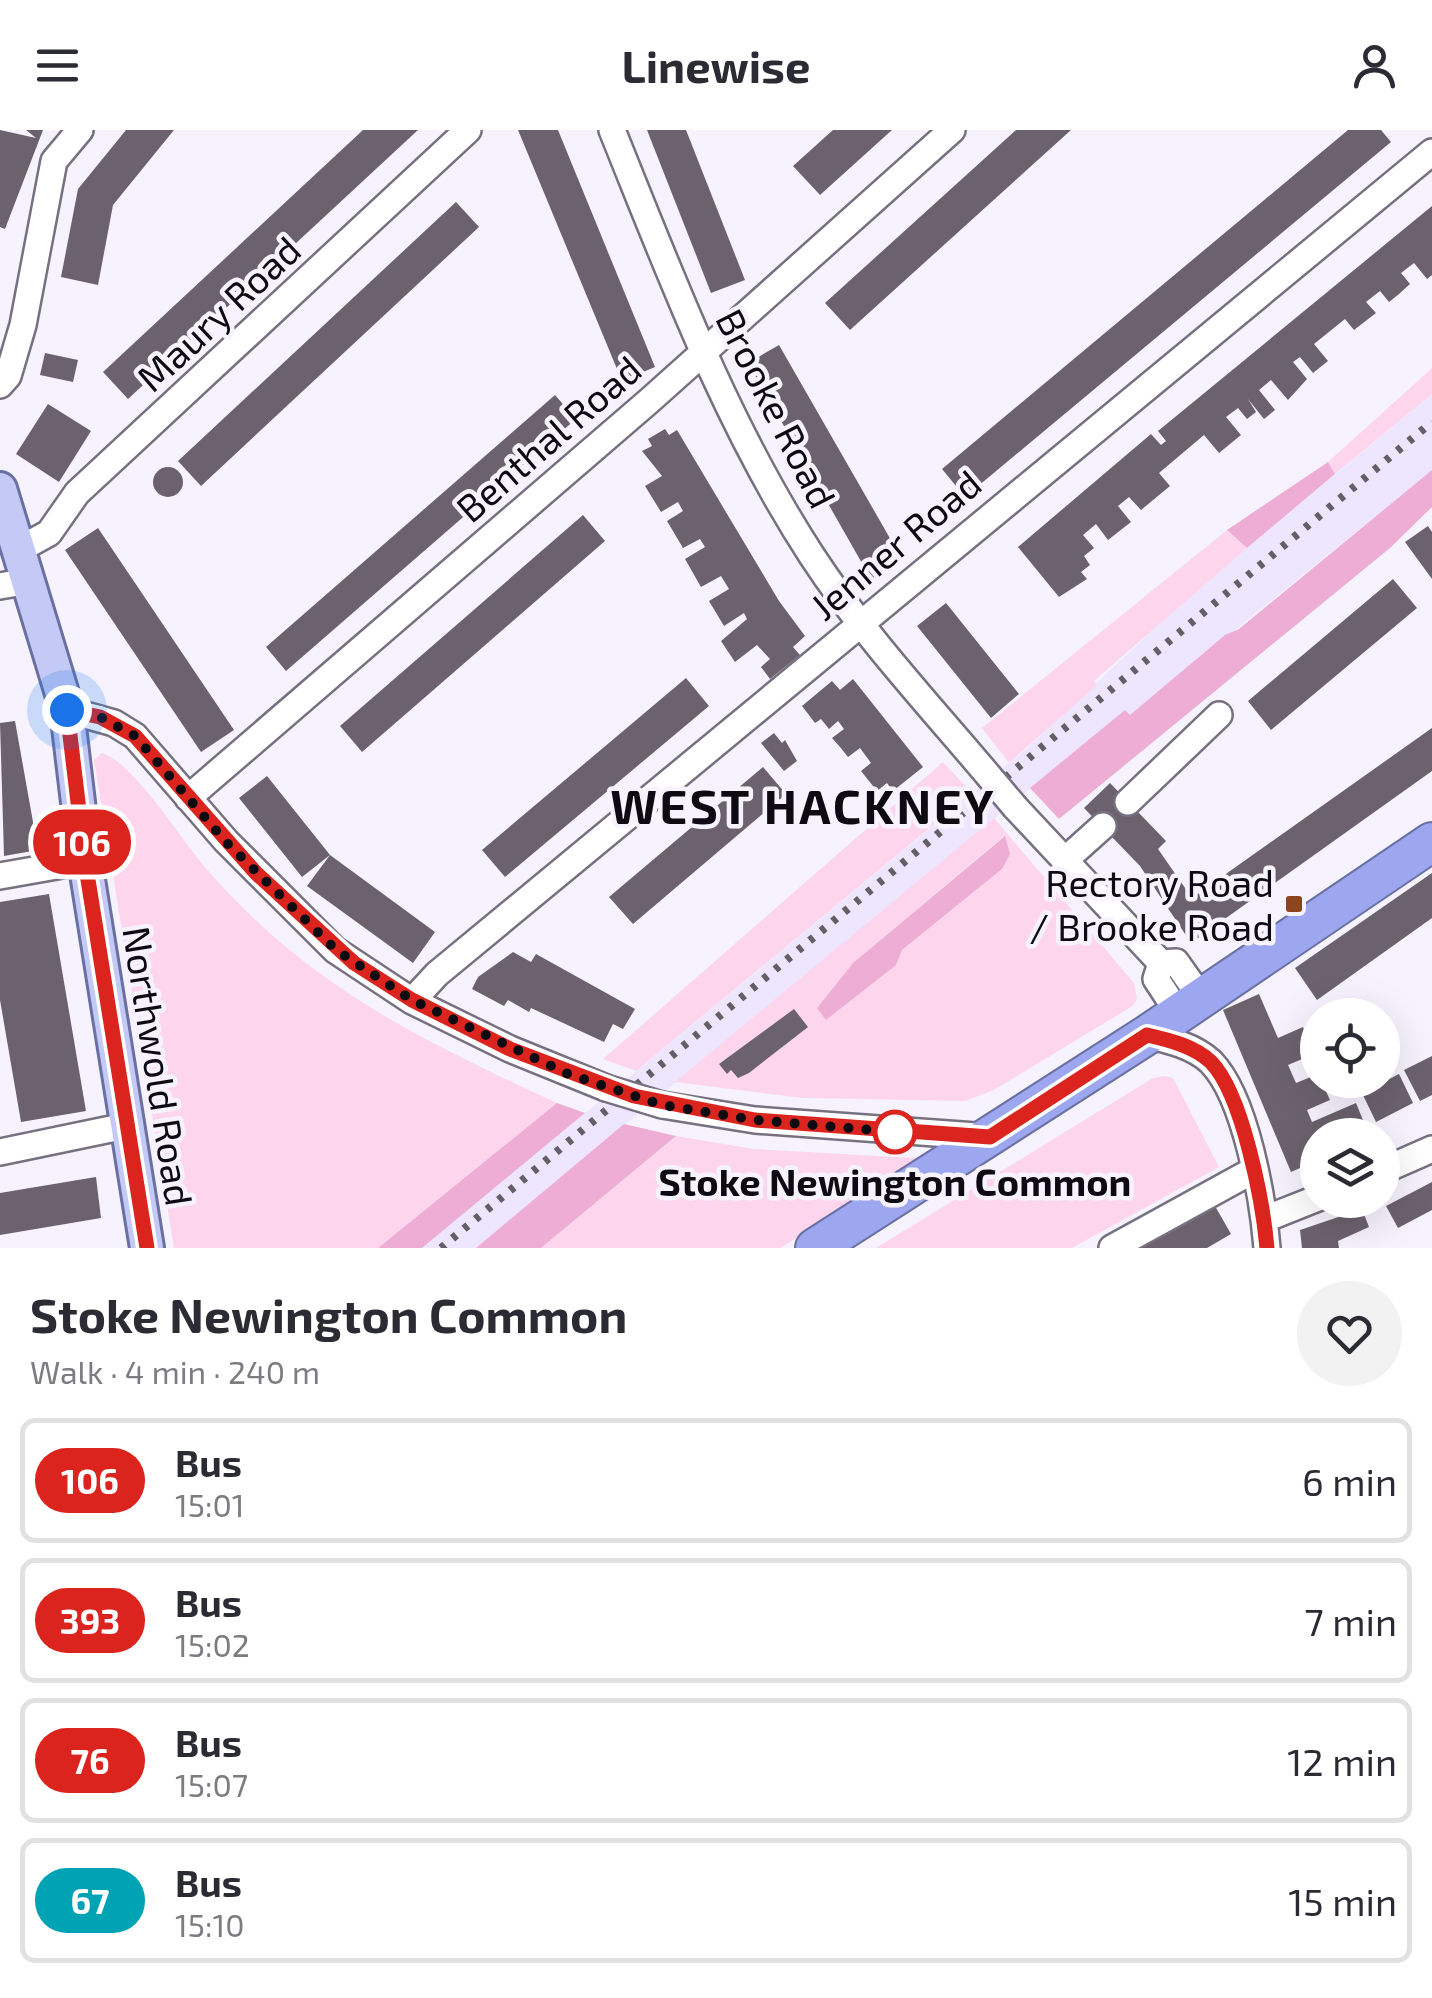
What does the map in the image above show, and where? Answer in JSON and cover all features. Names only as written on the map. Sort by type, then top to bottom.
[{"type":"highway","points":[[815,1248],[1147,1035],[1432,842]]},
{"type":"main road","name":"Northwold Road","points":[[0,489],[11,534],[15,584],[67,710],[85,861],[147,1248]]},
{"type":"street","points":[[0,386],[8,376],[22,325],[54,161],[80,130]]},
{"type":"street","name":"Maury Road","points":[[11,534],[49,533],[78,493],[468,130]]},
{"type":"street","name":"Brooke Road","points":[[612,130],[722,397],[810,552],[860,622],[1015,807],[1160,963],[1156,979],[1189,1004]]},
{"type":"street","name":"Benthal Road","points":[[188,798],[704,354],[952,130]]},
{"type":"street","name":"Jenner Road","points":[[412,1000],[437,974],[860,622],[1432,152]]},
{"type":"street","points":[[67,710],[100,717],[135,736],[188,798],[336,950],[412,1000],[510,1049],[606,1088],[662,1105],[755,1120],[990,1137]]},
{"type":"street","points":[[1128,802],[1219,715]]},
{"type":"street","points":[[1064,861],[1102,826]]},
{"type":"street","points":[[0,876],[85,861]]},
{"type":"street","points":[[1147,1035],[1176,1042],[1212,1063],[1240,1122],[1254,1170],[1267,1248]]},
{"type":"street","points":[[0,1152],[130,1126]]},
{"type":"street","points":[[1400,1163],[1432,1149]]},
{"type":"street","points":[[1112,1248],[1254,1170]]},
{"type":"street","points":[[1264,1219],[1300,1205]]},
{"type":"shaded area","points":[[1432,368],[1432,394],[1335,474],[1328,462]]},
{"type":"shaded area","points":[[1432,394],[1432,470],[1129,716],[1124,711],[476,1248],[422,1248],[1024,751],[1186,599]]},
{"type":"shaded area","points":[[1328,462],[1335,474],[1247,548],[1227,530]]},
{"type":"shaded area","points":[[1432,470],[1432,507],[1390,548],[1059,819],[1030,788],[1125,710],[1130,715],[1225,635],[1239,629]]},
{"type":"shaded area","points":[[1227,530],[1247,548],[1094,681],[1097,685],[1009,763],[982,728]]},
{"type":"shaded area","points":[[102,753],[128,771],[204,866],[282,944],[366,1005],[557,1103],[378,1248],[174,1248],[94,760]]},
{"type":"shaded area","points":[[943,762],[972,793],[636,1071],[603,1059]]},
{"type":"shaded area","name":"Stoke Newington Common","points":[[994,818],[1134,983],[1137,998],[1134,1005],[994,1090],[965,1101],[803,1098],[675,1082]],"holes":[[[1004,836],[1002,869],[902,950],[895,965],[827,1019],[817,1008],[853,963]]]},
{"type":"shaded area","points":[[1005,836],[1010,854],[1002,869],[902,950],[896,965],[826,1020],[817,1008],[853,963]]},
{"type":"shaded area","name":"Stoke Newington Common","points":[[1153,1078],[1173,1078],[1219,1167],[1072,1248],[876,1248]]},
{"type":"shaded area","points":[[557,1103],[585,1113],[422,1248],[378,1248]]},
{"type":"shaded area","points":[[624,1124],[676,1136],[541,1248],[476,1248]]},
{"type":"shaded area","name":"Stoke Newington Common","points":[[676,1136],[754,1149],[932,1159],[780,1248],[541,1248]]},
{"type":"building","points":[[0,130],[36,138],[26,130],[43,130],[5,229],[0,227]]},
{"type":"building","points":[[126,130],[174,130],[113,205],[98,285],[61,277],[78,189]]},
{"type":"building","points":[[363,130],[418,130],[128,399],[103,372]]},
{"type":"building","points":[[518,130],[558,130],[655,367],[622,381]]},
{"type":"building","points":[[647,130],[686,130],[745,280],[711,293]]},
{"type":"building","points":[[833,130],[892,130],[820,195],[793,166]]},
{"type":"building","points":[[1016,130],[1071,130],[850,330],[825,303]]},
{"type":"building","points":[[1348,130],[1381,130],[1391,142],[965,497],[942,469]]},
{"type":"building","points":[[456,202],[479,227],[201,486],[178,461]]},
{"type":"building","points":[[1432,206],[1432,275],[1427,279],[1414,263],[1401,273],[1410,284],[1399,294],[1389,302],[1380,291],[1366,302],[1376,313],[1354,330],[1345,319],[1314,344],[1328,361],[1313,373],[1300,357],[1293,362],[1307,379],[1288,400],[1271,380],[1259,390],[1275,410],[1264,419],[1248,399],[1256,412],[1247,419],[1238,408],[1226,417],[1241,435],[1219,453],[1204,435],[1159,473],[1170,486],[1141,510],[1129,497],[1118,506],[1131,522],[1108,540],[1096,524],[1083,535],[1094,548],[1084,556],[1090,565],[1081,572],[1087,579],[1059,597],[1018,547],[1151,434],[1161,445],[1166,441],[1158,431]]},
{"type":"building","points":[[779,345],[903,561],[871,579],[748,363]]},
{"type":"building","points":[[45,353],[78,360],[73,382],[40,375]]},
{"type":"building","points":[[555,395],[576,419],[286,671],[266,647]]},
{"type":"building","points":[[48,404],[91,431],[59,482],[16,454]]},
{"type":"building","points":[[665,429],[669,435],[677,430],[779,601],[805,636],[793,647],[800,655],[770,679],[761,667],[770,659],[757,645],[735,662],[721,641],[747,619],[744,613],[724,626],[709,601],[729,589],[721,576],[701,587],[685,559],[705,547],[700,539],[683,548],[667,521],[683,511],[678,502],[661,512],[645,486],[662,476],[642,451],[652,446],[648,439]]},
{"type":"building","points":[[168,467],[179,471],[183,482],[179,493],[168,497],[157,493],[153,482],[157,471]]},
{"type":"building","points":[[583,515],[605,541],[362,752],[340,726]]},
{"type":"building","points":[[1428,526],[1432,532],[1432,579],[1405,542]]},
{"type":"building","points":[[98,528],[234,730],[201,752],[65,550]]},
{"type":"building","points":[[1393,579],[1417,608],[1271,730],[1248,701]]},
{"type":"building","points":[[946,603],[1019,694],[991,718],[917,626]]},
{"type":"building","points":[[686,678],[709,706],[505,877],[482,850]]},
{"type":"building","points":[[853,679],[923,767],[893,791],[887,783],[877,791],[861,771],[871,763],[860,748],[848,757],[832,738],[844,729],[838,721],[829,729],[821,719],[815,723],[802,706],[832,681],[840,690]]},
{"type":"building","points":[[15,721],[38,850],[4,856],[0,723]]},
{"type":"building","points":[[1432,728],[1432,771],[1191,943],[1140,866],[1084,808],[1110,783],[1166,841],[1158,849],[1192,898]]},
{"type":"building","points":[[774,733],[782,743],[785,740],[797,761],[784,771],[761,743]]},
{"type":"building","points":[[763,767],[786,794],[633,924],[609,897]]},
{"type":"building","points":[[267,776],[330,855],[302,877],[239,798]]},
{"type":"building","points":[[330,855],[435,932],[413,963],[307,886]]},
{"type":"building","points":[[1432,873],[1432,918],[1320,998],[1316,998],[1295,968]]},
{"type":"building","points":[[49,894],[86,1111],[21,1122],[0,1000],[0,902]]},
{"type":"building","points":[[513,952],[531,962],[536,954],[635,1009],[623,1029],[613,1024],[604,1042],[531,1008],[529,1012],[508,1000],[504,1006],[472,989],[478,977]]},
{"type":"building","points":[[1259,994],[1278,1038],[1300,1028],[1300,1060],[1288,1065],[1296,1083],[1300,1081],[1300,1098],[1330,1100],[1307,1110],[1310,1118],[1300,1118],[1300,1168],[1291,1172],[1223,1010]]},
{"type":"building","points":[[794,1009],[808,1027],[749,1073],[738,1078],[731,1070],[727,1074],[719,1064]]},
{"type":"building","points":[[1432,1056],[1432,1095],[1420,1101],[1404,1070]]},
{"type":"building","points":[[1400,1076],[1413,1103],[1384,1118],[1374,1118],[1364,1098],[1400,1098]]},
{"type":"building","points":[[1356,1103],[1362,1118],[1321,1118]]},
{"type":"building","points":[[96,1177],[101,1218],[0,1235],[0,1193]]},
{"type":"building","points":[[1432,1182],[1432,1210],[1398,1228],[1393,1218],[1400,1218],[1400,1199]]},
{"type":"building","points":[[1211,1199],[1231,1234],[1207,1248],[1126,1248]]},
{"type":"building","points":[[1335,1218],[1366,1218],[1369,1227],[1338,1241],[1339,1248],[1302,1248],[1300,1230]]},
{"type":"railway","points":[[441,1248],[1432,422]]},
{"type":"bus line","name":"106","points":[[147,1248],[128,1108],[85,861],[67,710],[100,717],[135,736],[256,873],[336,950],[372,975],[412,1000],[510,1049],[568,1074],[662,1105],[755,1120],[990,1137],[1147,1035],[1176,1042],[1212,1063],[1230,1096],[1254,1170],[1267,1248]]},
{"type":"place","name":"Rectory Road / Brooke Road","points":[[1294,904]]},
{"type":"place","name":"Stoke Newington Common","points":[[895,1132]]},
{"type":"district","name":"WEST HACKNEY","points":[[803,805]]},
{"type":"route","points":[[67,710],[100,717],[135,736],[226,842],[336,950],[412,1000],[568,1074],[662,1105],[755,1120],[895,1132]]}]
